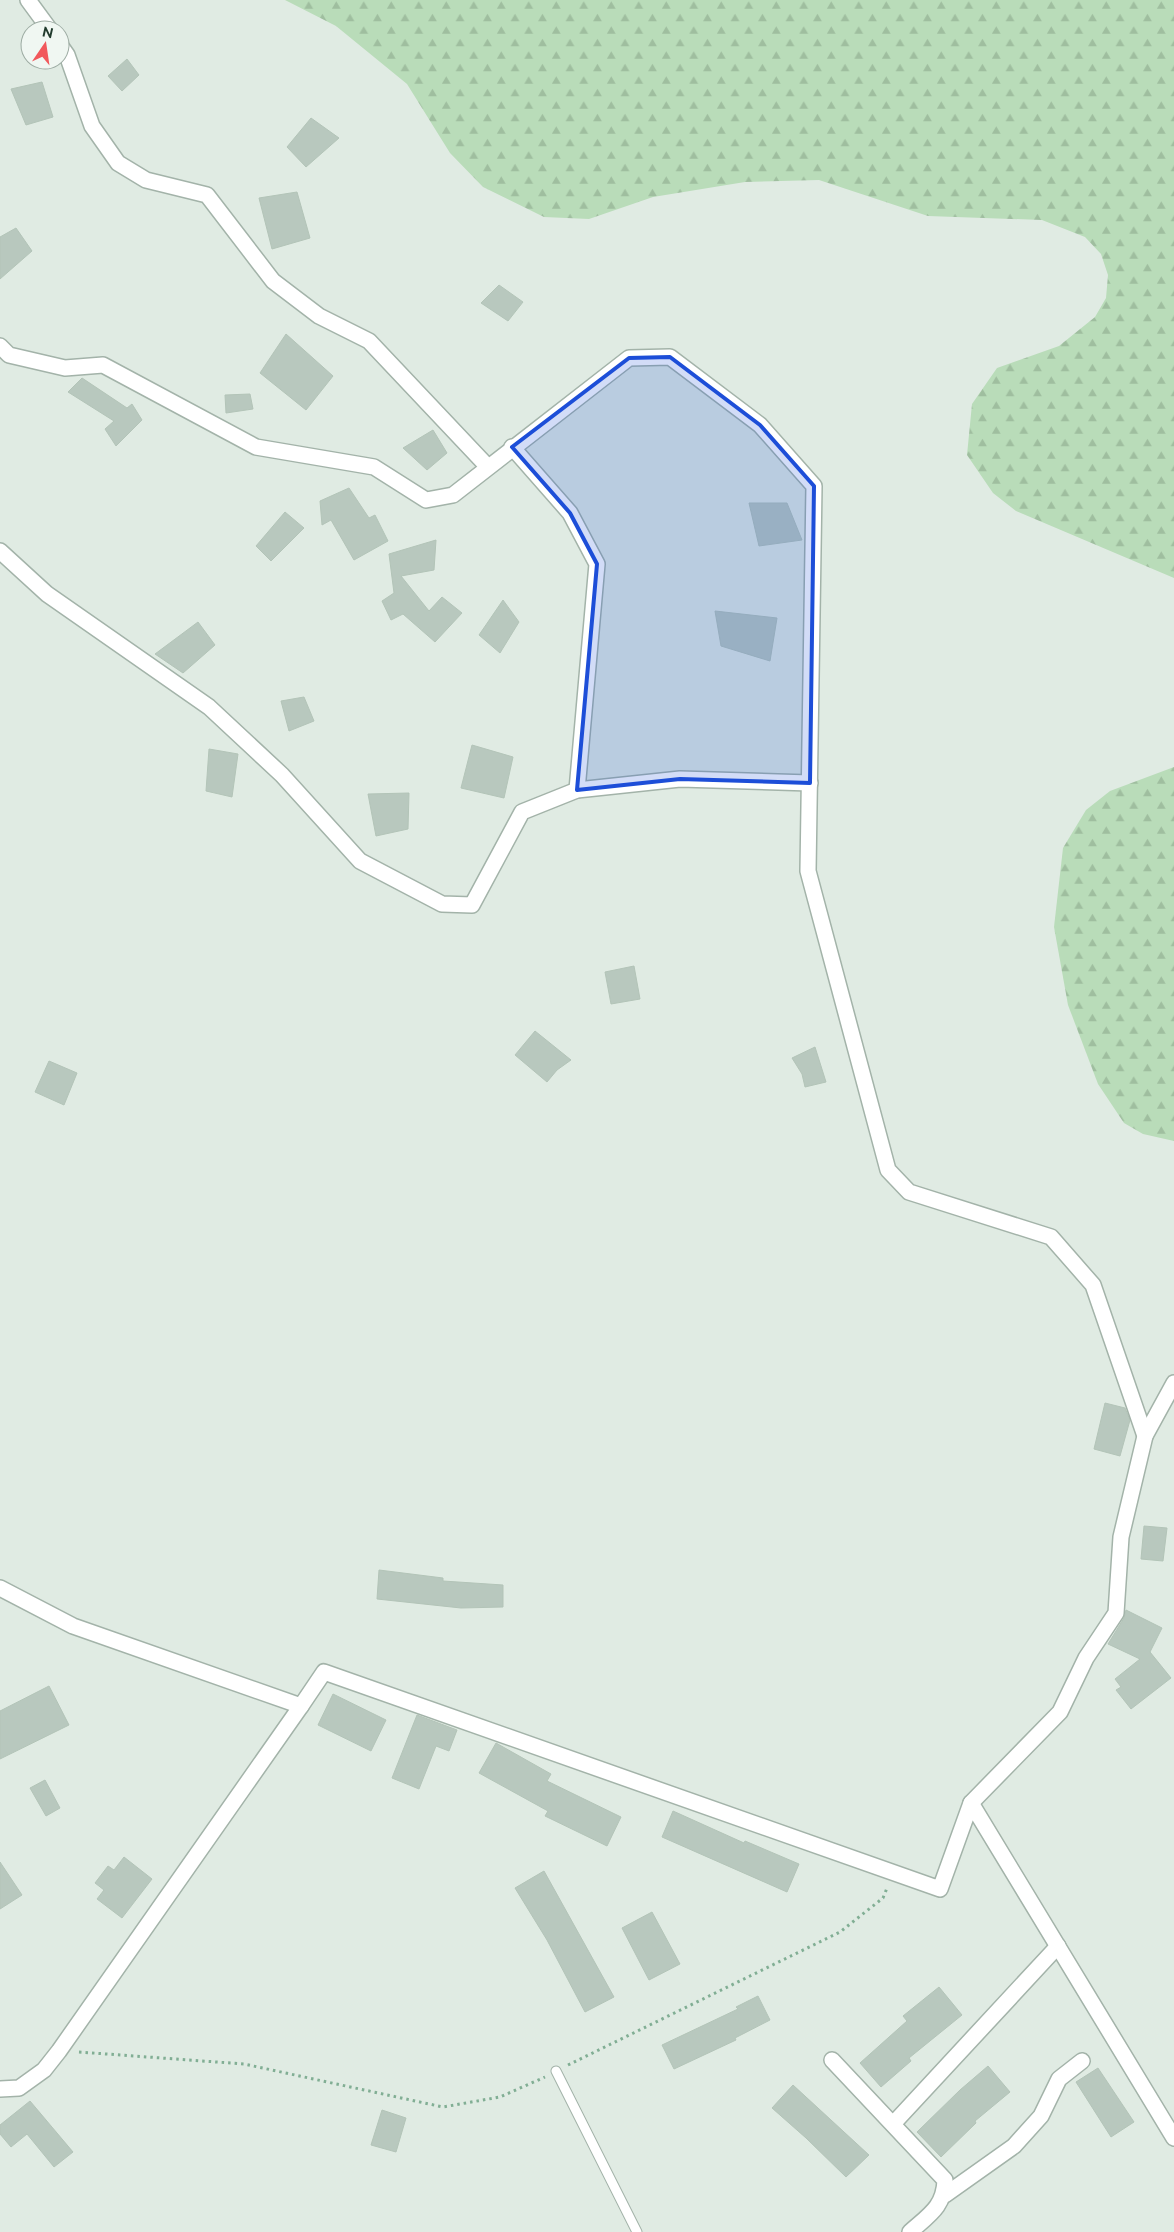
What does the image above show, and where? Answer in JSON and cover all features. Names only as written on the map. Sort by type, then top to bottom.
[{"type":"street","points":[[28,0],[43,20]]},
{"type":"street","points":[[70,64],[92,126],[118,163],[146,180],[207,195],[273,281],[319,316],[368,341],[488,467]]},
{"type":"street","points":[[0,346],[9,355],[65,368],[103,365],[256,447],[374,467],[426,500],[453,495],[629,358],[670,357],[760,425],[814,486],[808,871],[888,1170],[910,1192],[1051,1237],[1093,1285],[1145,1436]]},
{"type":"street","points":[[512,448],[570,513],[597,564],[577,790]]},
{"type":"street","points":[[0,551],[47,594],[209,707],[282,775],[360,860],[442,904],[472,905],[522,812],[577,790],[680,779],[810,783]]},
{"type":"street","points":[[0,2089],[19,2088],[44,2070],[59,2051],[324,1672],[940,1889],[971,1802],[1060,1712],[1086,1658],[1116,1613],[1121,1537],[1145,1436],[1174,1383]]},
{"type":"street","points":[[0,1588],[73,1626],[301,1706]]},
{"type":"street","points":[[971,1802],[1174,2138]]},
{"type":"street","points":[[893,2124],[1058,1946]]},
{"type":"street","points":[[832,2060],[945,2180],[945,2195]]},
{"type":"street","points":[[910,2232],[935,2210],[945,2195],[1014,2146],[1042,2116],[1059,2079],[1082,2061]]},
{"type":"lane","points":[[556,2071],[637,2232]]},
{"type":"path","points":[[59,2051],[244,2064],[443,2107],[500,2097],[840,1932],[883,1898],[894,1873]]},
{"type":"highlighted area","points":[[670,357],[760,425],[814,486],[810,783],[680,779],[577,790],[597,564],[570,513],[512,447],[629,358]]},
{"type":"green space","points":[[285,0],[1174,0],[1174,578],[1016,511],[993,493],[967,455],[972,404],[997,368],[1059,346],[1095,317],[1106,298],[1108,275],[1101,254],[1085,237],[1042,220],[928,216],[819,180],[745,182],[653,197],[589,219],[544,217],[483,187],[450,153],[407,84],[336,26]]},
{"type":"green space","points":[[1174,767],[1174,1141],[1143,1134],[1124,1123],[1098,1084],[1068,1005],[1054,927],[1063,848],[1086,810],[1110,791]]},
{"type":"building","points":[[127,59],[139,75],[122,91],[108,76]]},
{"type":"building","points":[[42,82],[53,117],[26,125],[11,89]]},
{"type":"building","points":[[311,118],[339,138],[306,167],[287,147]]},
{"type":"building","points":[[297,192],[310,238],[272,249],[259,198]]},
{"type":"building","points":[[16,228],[32,251],[0,279],[0,237]]},
{"type":"building","points":[[499,285],[523,302],[508,321],[481,303]]},
{"type":"building","points":[[286,334],[333,376],[306,410],[260,373]]},
{"type":"building","points":[[82,378],[127,408],[132,404],[142,420],[116,446],[105,429],[114,421],[68,392]]},
{"type":"building","points":[[250,394],[253,409],[226,413],[225,395]]},
{"type":"building","points":[[433,430],[447,453],[427,470],[403,448]]},
{"type":"building","points":[[349,488],[369,518],[375,515],[388,541],[354,560],[331,520],[322,525],[320,501]]},
{"type":"building","points":[[749,503],[787,503],[802,540],[759,546]]},
{"type":"building","points":[[285,512],[304,528],[271,561],[256,546]]},
{"type":"building","points":[[436,540],[434,570],[401,576],[429,611],[442,597],[462,613],[435,642],[403,614],[391,620],[382,601],[394,593],[389,554]]},
{"type":"building","points":[[503,600],[519,622],[500,653],[479,635]]},
{"type":"building","points":[[715,611],[777,618],[770,661],[721,646]]},
{"type":"building","points":[[198,622],[215,645],[183,673],[155,654]]},
{"type":"building","points":[[304,697],[314,721],[289,731],[281,701]]},
{"type":"building","points":[[472,745],[513,757],[504,798],[461,788]]},
{"type":"building","points":[[209,749],[238,754],[232,797],[206,791]]},
{"type":"building","points":[[409,793],[408,829],[376,836],[368,794]]},
{"type":"building","points":[[634,966],[640,999],[611,1004],[605,972]]},
{"type":"building","points":[[535,1031],[571,1060],[557,1070],[547,1082],[515,1055]]},
{"type":"building","points":[[815,1047],[826,1082],[805,1087],[802,1074],[792,1058]]},
{"type":"building","points":[[49,1061],[77,1073],[64,1105],[35,1092]]},
{"type":"building","points":[[1105,1403],[1125,1408],[1130,1420],[1120,1456],[1094,1449]]},
{"type":"building","points":[[1144,1526],[1167,1528],[1163,1561],[1141,1559]]},
{"type":"building","points":[[379,1570],[443,1578],[443,1581],[503,1585],[503,1607],[461,1608],[377,1599]]},
{"type":"building","points":[[1126,1610],[1162,1628],[1150,1652],[1171,1678],[1131,1709],[1116,1690],[1121,1687],[1115,1679],[1140,1659],[1108,1644],[1124,1618]]},
{"type":"building","points":[[49,1686],[69,1725],[0,1759],[0,1711]]},
{"type":"building","points":[[333,1694],[386,1720],[371,1751],[318,1725]]},
{"type":"building","points":[[417,1715],[457,1730],[449,1751],[436,1746],[419,1789],[392,1778]]},
{"type":"building","points":[[496,1743],[551,1774],[547,1781],[621,1817],[607,1846],[545,1816],[548,1811],[479,1773]]},
{"type":"building","points":[[45,1780],[60,1808],[46,1816],[30,1788]]},
{"type":"building","points":[[673,1811],[744,1843],[745,1841],[799,1864],[787,1892],[662,1837]]},
{"type":"building","points":[[124,1857],[152,1879],[122,1918],[97,1899],[104,1890],[95,1883],[108,1866],[114,1870]]},
{"type":"building","points":[[0,1862],[22,1895],[0,1909]]},
{"type":"building","points":[[544,1871],[614,1997],[585,2012],[547,1940],[515,1888]]},
{"type":"building","points":[[652,1912],[680,1964],[649,1980],[622,1928]]},
{"type":"building","points":[[939,1987],[962,2015],[909,2058],[911,2061],[881,2087],[860,2063],[907,2021],[903,2016]]},
{"type":"building","points":[[758,1996],[770,2020],[735,2038],[736,2040],[674,2069],[662,2045],[738,2009],[736,2007]]},
{"type":"building","points":[[988,2066],[1010,2092],[975,2121],[976,2123],[941,2157],[917,2132]]},
{"type":"building","points":[[1098,2068],[1134,2122],[1111,2137],[1076,2082]]},
{"type":"building","points":[[793,2085],[869,2155],[846,2177],[772,2108]]},
{"type":"building","points":[[30,2101],[73,2152],[54,2167],[27,2134],[11,2147],[0,2134],[0,2125]]},
{"type":"building","points":[[382,2110],[406,2118],[396,2152],[371,2145]]}]
